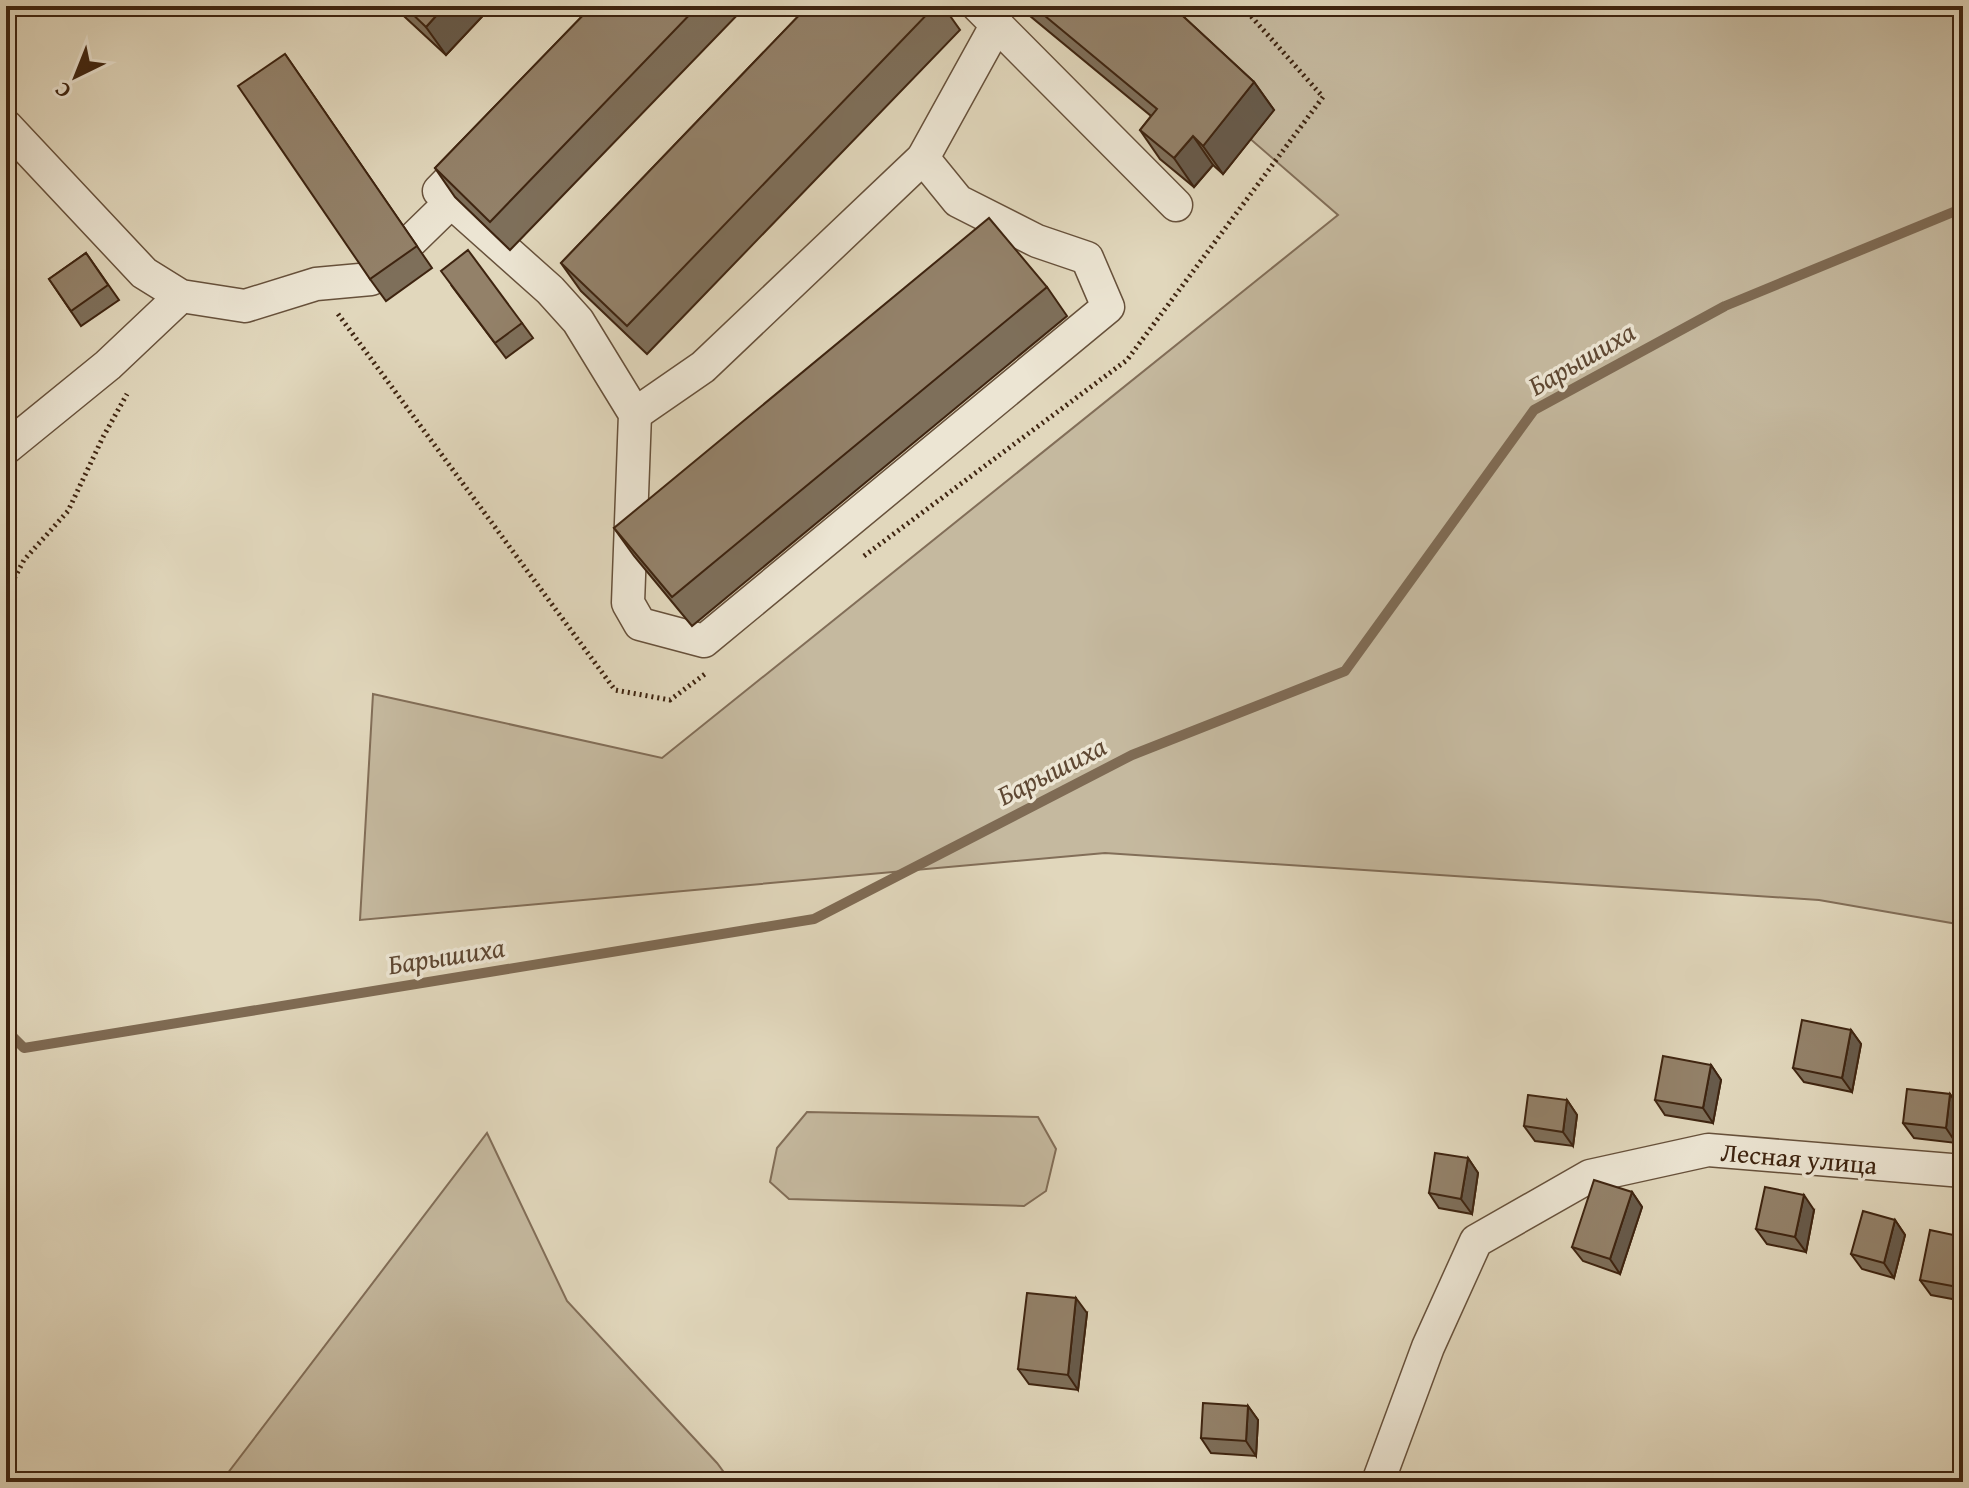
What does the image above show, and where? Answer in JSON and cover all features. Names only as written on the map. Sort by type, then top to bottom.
[{"type":"street","points":[[635,414],[703,367],[923,158],[988,15],[1176,205]]},
{"type":"street","points":[[6,126],[144,273],[181,296],[245,306],[316,284],[371,279]]},
{"type":"street","points":[[502,126],[439,191],[550,290],[578,321],[635,414],[628,603],[640,624],[704,641],[1108,307],[1087,258],[1037,241],[958,201],[923,158]]},
{"type":"street","points":[[412,240],[451,202]]},
{"type":"street","points":[[550,290],[573,267]]},
{"type":"street","points":[[6,448],[108,365],[181,296]]},
{"type":"street","name":"Лесная улица","points":[[1378,1482],[1428,1347],[1476,1241],[1590,1176],[1708,1150],[1963,1171]]},
{"type":"path","points":[[860,558],[1127,360],[1323,97],[1242,6]]},
{"type":"path","points":[[316,284],[615,690],[670,700],[708,671]]},
{"type":"path","points":[[6,594],[24,560],[68,511],[129,391]]},
{"type":"shaded area","points":[[1097,6],[1963,6],[1963,925],[1819,900],[1105,853],[360,920],[373,694],[662,758],[1338,215]]},
{"type":"shaded area","points":[[807,1112],[1038,1117],[1056,1149],[1046,1191],[1024,1206],[789,1199],[770,1182],[777,1148]]},
{"type":"shaded area","points":[[487,1133],[567,1301],[731,1482],[221,1482]]},
{"type":"building","points":[[404,6],[445,6],[426,27]]},
{"type":"building","points":[[592,6],[698,6],[490,222],[435,168]]},
{"type":"building","points":[[808,6],[935,6],[627,326],[561,263]]},
{"type":"building","points":[[1033,6],[1172,6],[1254,82],[1203,146],[1193,136],[1174,158],[1140,130],[1157,109]]},
{"type":"building","points":[[285,54],[417,246],[370,279],[238,86]]},
{"type":"building","points":[[989,218],[1047,287],[672,597],[614,528]]},
{"type":"building","points":[[468,250],[522,323],[495,343],[441,271]]},
{"type":"building","points":[[86,253],[108,285],[71,311],[49,279]]},
{"type":"building","points":[[1802,1020],[1851,1030],[1842,1078],[1793,1068]]},
{"type":"building","points":[[1663,1056],[1711,1065],[1703,1108],[1655,1100]]},
{"type":"building","points":[[1907,1089],[1950,1094],[1946,1128],[1903,1123]]},
{"type":"building","points":[[1528,1095],[1567,1100],[1563,1132],[1524,1126]]},
{"type":"building","points":[[1435,1153],[1468,1158],[1461,1199],[1429,1193]]},
{"type":"building","points":[[1594,1180],[1632,1192],[1610,1259],[1572,1247]]},
{"type":"building","points":[[1765,1187],[1804,1195],[1795,1237],[1756,1229]]},
{"type":"building","points":[[1863,1211],[1895,1220],[1884,1263],[1851,1254]]},
{"type":"building","points":[[1930,1230],[1963,1237],[1963,1288],[1920,1280]]},
{"type":"building","points":[[1027,1293],[1076,1298],[1068,1375],[1018,1369]]},
{"type":"building","points":[[1203,1403],[1248,1406],[1246,1441],[1201,1438]]},
{"type":"waterway","name":"Барышиха","points":[[6,1030],[24,1048],[814,919],[1132,755],[1345,671],[1534,410],[1725,306],[1963,208]]}]
